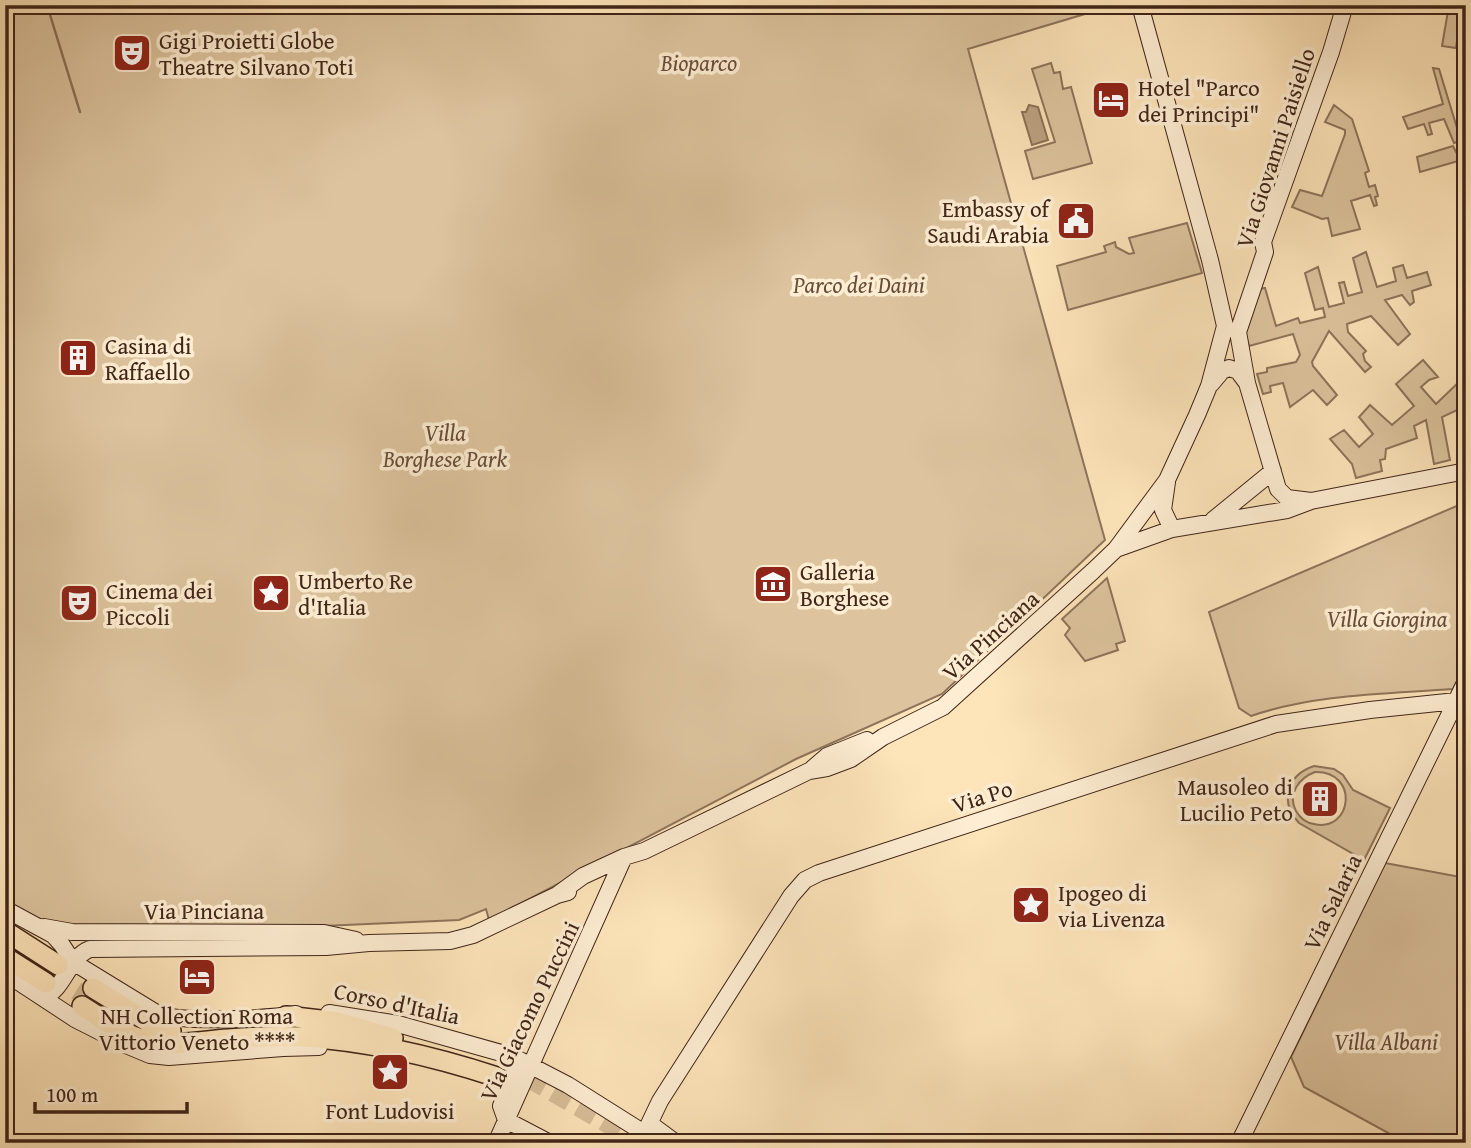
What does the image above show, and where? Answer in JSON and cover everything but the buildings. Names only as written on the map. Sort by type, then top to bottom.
[{"type":"main road","points":[[5,931],[54,977]]},
{"type":"main road","name":"Corso d'Italia","points":[[5,946],[54,977]]},
{"type":"main road","name":"Corso d'Italia","points":[[5,957],[54,977]]},
{"type":"main road","name":"Corso d'Italia","points":[[88,997],[171,1031],[296,1027],[393,1038],[499,1072],[392,1047],[336,1039],[246,1038],[174,1045],[149,1041],[124,1032],[88,997]]},
{"type":"main road","points":[[286,1016],[338,1022],[393,1038]]},
{"type":"main road","points":[[246,1038],[302,1046]]},
{"type":"main road","points":[[331,1048],[430,1057]]},
{"type":"street","points":[[1116,549],[1167,480],[1209,386],[1225,326],[1210,260],[1140,5]]},
{"type":"street","name":"Via Giovanni Paisiello","points":[[1311,501],[1283,496],[1278,489],[1247,383],[1238,328],[1265,252],[1264,242],[1345,5]]},
{"type":"street","points":[[1209,386],[1220,373],[1229,368],[1238,371],[1247,383]]},
{"type":"street","points":[[1211,522],[1273,471]]},
{"type":"street","points":[[1116,549],[1172,529],[1287,510],[1311,501],[1466,471]]},
{"type":"street","points":[[1167,480],[1163,510],[1172,529]]},
{"type":"street","name":"Via Pinciana","points":[[54,977],[82,953],[93,949],[326,947],[462,939],[557,895],[584,887],[644,851],[809,771],[831,754],[870,739],[883,737],[934,712],[953,699],[1116,549]]},
{"type":"street","name":"Via Salaria","points":[[1239,1143],[1461,701],[1466,681]]},
{"type":"street","name":"Via Po","points":[[645,1132],[660,1101],[791,897],[810,877],[890,848],[1276,724],[1461,701]]},
{"type":"street","name":"Via Giacomo Puccini","points":[[496,1143],[526,1062],[622,863]]},
{"type":"street","name":"Corso d'Italia","points":[[5,909],[39,926],[57,939],[54,977],[86,1025],[132,1049],[150,1055],[169,1056],[302,1046],[331,1048]]},
{"type":"street","name":"Via Pinciana","points":[[39,926],[72,932],[324,933],[369,943]]},
{"type":"street","name":"Corso d'Italia","points":[[5,973],[54,977],[135,1002],[164,1016],[224,1018],[317,1012],[367,1018],[491,1049],[526,1062],[660,1143]]},
{"type":"street","points":[[506,1120],[550,1143]]},
{"type":"street","name":"Corso d'Italia","points":[[645,1132],[676,1143]]},
{"type":"green space","name":"Villa Borghese Park","points":[[5,5],[1115,5],[968,49],[1105,540],[942,694],[796,759],[489,920],[486,909],[459,920],[164,933],[51,926],[5,900]]},
{"type":"green space","points":[[1449,5],[1462,5],[1456,48],[1442,46]]},
{"type":"green space","points":[[1051,63],[1054,73],[1060,72],[1063,89],[1071,87],[1092,163],[1033,179],[1025,151],[1055,142],[1032,69]]},
{"type":"green space","points":[[1433,68],[1439,69],[1461,141],[1454,143],[1444,119],[1429,123],[1432,134],[1428,135],[1424,124],[1408,129],[1403,117],[1443,104]]},
{"type":"green space","points":[[1334,105],[1352,119],[1369,171],[1365,173],[1369,187],[1375,185],[1378,196],[1375,197],[1377,205],[1374,206],[1370,195],[1351,201],[1360,229],[1332,236],[1328,218],[1322,219],[1292,207],[1300,190],[1322,196],[1345,134],[1345,130],[1325,122]]},
{"type":"green space","points":[[1453,146],[1457,154],[1464,152],[1466,155],[1466,187],[1458,161],[1420,172],[1417,157]]},
{"type":"green space","points":[[1187,223],[1202,273],[1068,310],[1057,266],[1106,252],[1104,246],[1115,242],[1116,247],[1129,254],[1134,253],[1129,238]]},
{"type":"green space","points":[[1366,252],[1377,287],[1396,281],[1393,268],[1403,265],[1407,278],[1427,272],[1431,285],[1412,291],[1414,302],[1410,305],[1402,295],[1385,300],[1410,334],[1398,345],[1371,316],[1347,324],[1348,332],[1366,351],[1363,354],[1365,361],[1371,367],[1365,372],[1329,331],[1312,362],[1337,395],[1327,405],[1313,390],[1290,407],[1283,383],[1270,386],[1271,392],[1263,394],[1257,374],[1267,372],[1267,368],[1296,362],[1300,355],[1293,334],[1249,346],[1245,332],[1259,289],[1265,288],[1276,326],[1298,318],[1300,323],[1325,317],[1323,308],[1315,310],[1305,273],[1318,267],[1329,307],[1344,303],[1339,283],[1344,282],[1348,296],[1362,292],[1353,258]]},
{"type":"green space","points":[[1423,360],[1438,377],[1421,387],[1436,404],[1461,380],[1466,406],[1442,417],[1450,460],[1434,464],[1426,420],[1414,426],[1417,438],[1386,449],[1385,459],[1380,460],[1382,471],[1356,478],[1352,464],[1330,439],[1344,430],[1359,447],[1373,434],[1359,417],[1370,405],[1392,425],[1414,406],[1396,384]]},
{"type":"green space","name":"Villa Giorgina","points":[[1466,502],[1466,664],[1453,689],[1325,699],[1251,716],[1239,708],[1209,612]]},
{"type":"green space","points":[[1107,578],[1125,641],[1116,644],[1118,650],[1085,661],[1065,635],[1070,628],[1062,619]]},
{"type":"green space","points":[[1314,766],[1334,769],[1343,775],[1353,790],[1390,808],[1364,860],[1299,823],[1293,815],[1289,806],[1289,790],[1292,782]],"holes":[[[1315,772],[1329,774],[1339,781],[1344,790],[1346,801],[1343,811],[1337,820],[1327,824],[1309,823],[1296,811],[1293,799],[1296,787],[1304,778]]]},
{"type":"green space","name":"Villa Albani","points":[[1385,863],[1466,878],[1466,1143],[1439,1143],[1390,1134],[1304,1087],[1291,1057]]},
{"type":"shaded area","points":[[1029,105],[1038,107],[1048,140],[1032,145],[1022,112],[1026,112]]},
{"type":"waterway","points":[[47,5],[80,112]]},
{"type":"tunnel","points":[[52,975],[88,998]]},
{"type":"tunnel","points":[[501,1067],[530,1079],[641,1143]]},
{"type":"place","name":"Gigi Proietti Globe Theatre Silvano Toti","points":[[132,53]]},
{"type":"place","name":"Hotel \"Parco dei Principi\"","points":[[1111,100]]},
{"type":"place","name":"Embassy of Saudi Arabia","points":[[1076,221]]},
{"type":"place","name":"Casina di Raffaello","points":[[78,358]]},
{"type":"place","name":"Galleria Borghese","points":[[773,584]]},
{"type":"place","name":"Umberto Re d'Italia","points":[[271,593]]},
{"type":"place","name":"Cinema dei Piccoli","points":[[79,603]]},
{"type":"place","name":"Mausoleo di Lucilio Peto","points":[[1320,799]]},
{"type":"place","name":"Ipogeo di via Livenza","points":[[1031,905]]},
{"type":"place","name":"NH Collection Roma Vittorio Veneto ****","points":[[197,977]]},
{"type":"place","name":"Font Ludovisi","points":[[390,1072]]},
{"type":"park label","name":"Bioparco","points":[[699,62]]},
{"type":"park label","name":"Parco dei Daini","points":[[859,284]]}]
